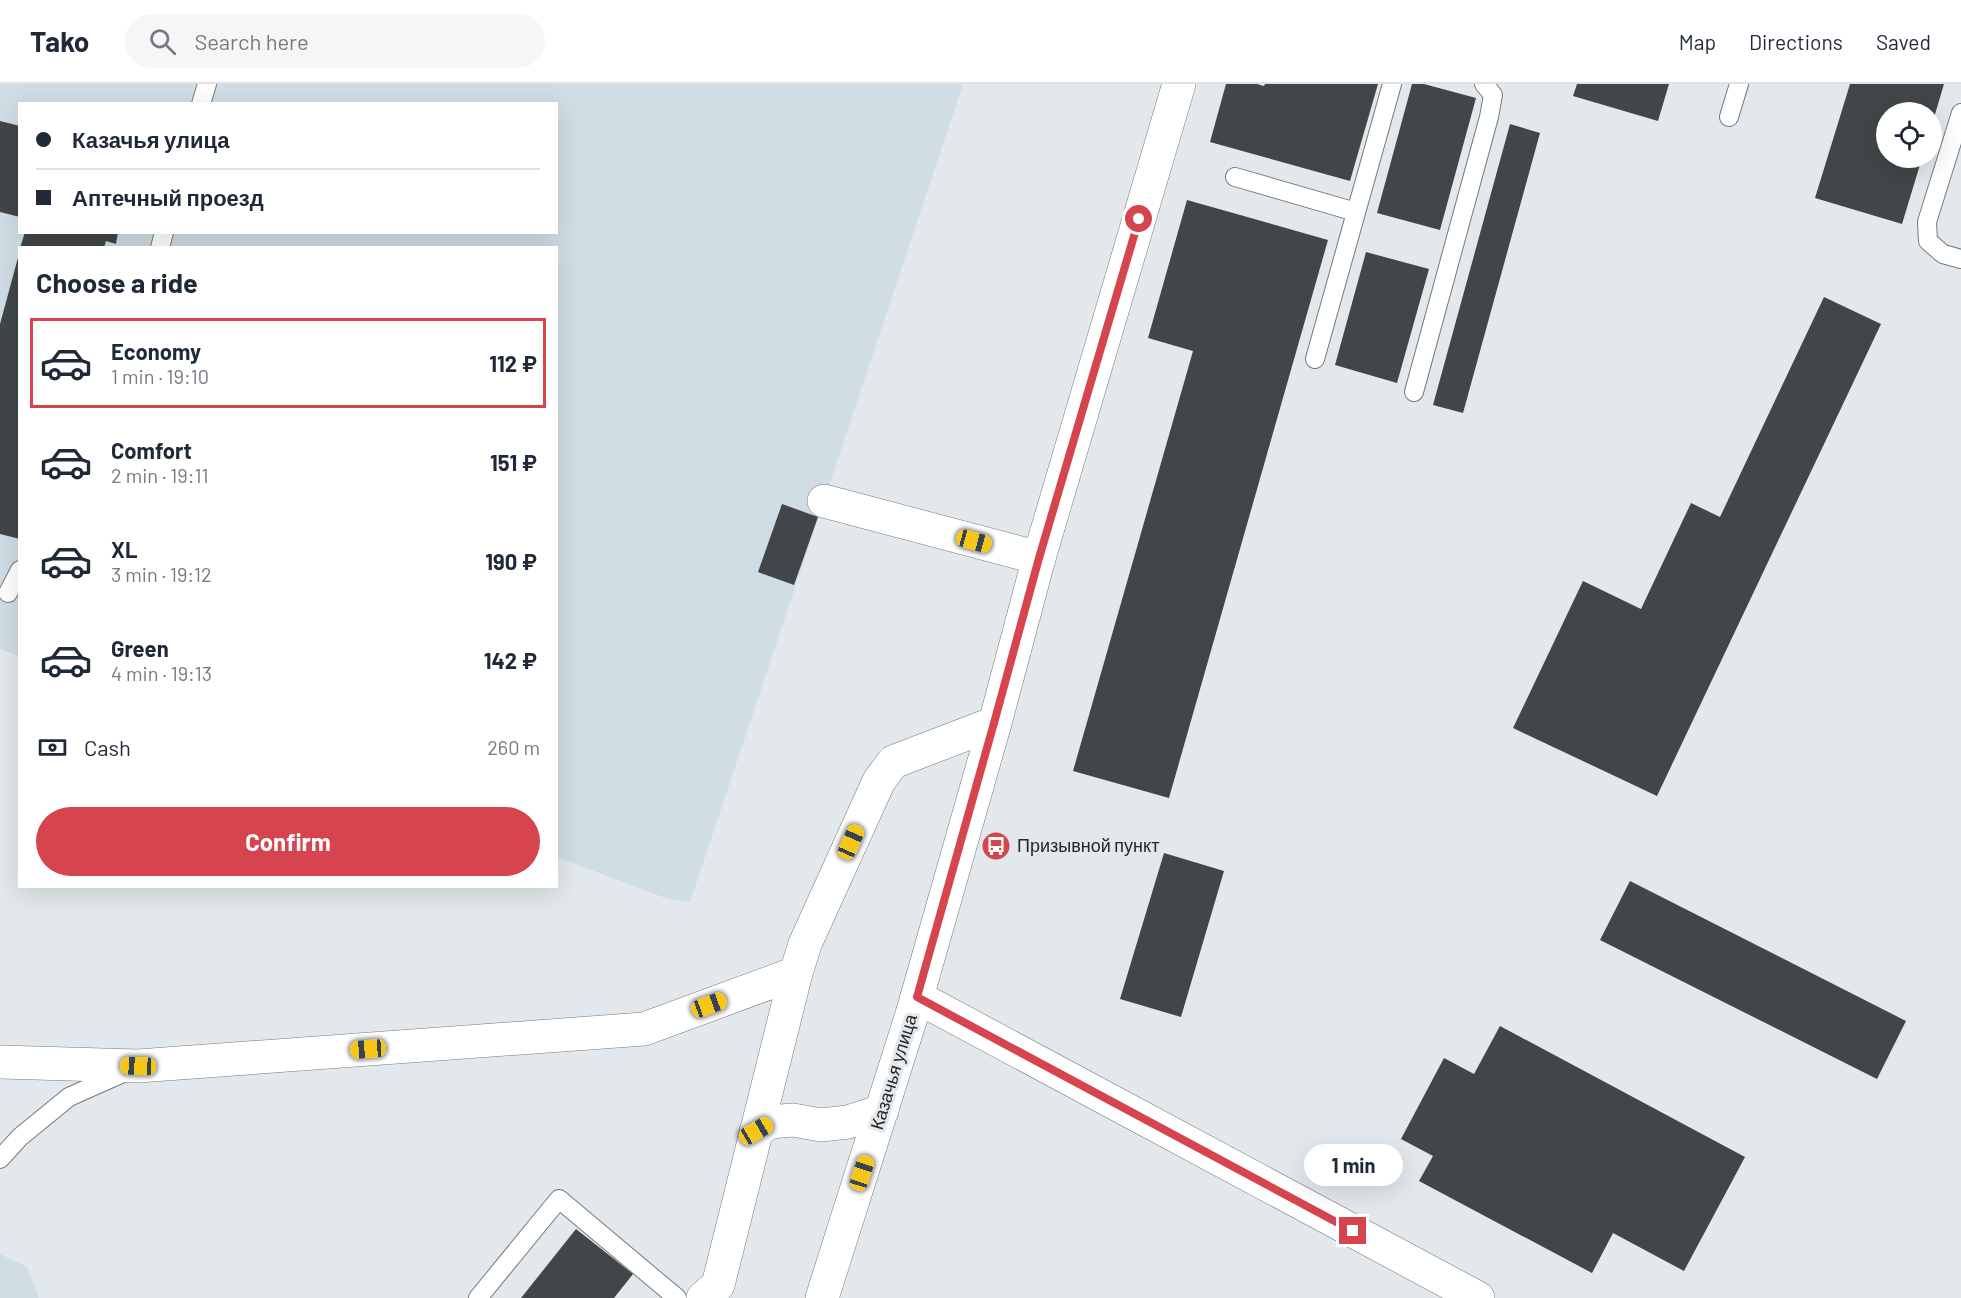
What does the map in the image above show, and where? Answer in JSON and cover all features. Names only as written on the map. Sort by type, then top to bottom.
[{"type":"street","name":"Казачья улица","points":[[822,1298],[917,997],[1039,558],[1179,84]]},
{"type":"street","points":[[824,501],[1039,558]]},
{"type":"street","points":[[703,1298],[717,1285],[805,944],[879,781],[893,762],[994,723]]},
{"type":"street","points":[[0,1062],[138,1066],[644,1029],[796,973]]},
{"type":"street","points":[[917,997],[1478,1298]]},
{"type":"street","points":[[756,1131],[770,1122],[793,1120],[822,1125],[848,1122],[882,1111]]},
{"type":"lane","points":[[202,102],[207,84]]},
{"type":"lane","points":[[1315,359],[1392,84]]},
{"type":"lane","points":[[1414,392],[1490,117],[1493,94],[1484,84]]},
{"type":"lane","points":[[1729,117],[1739,84]]},
{"type":"lane","points":[[1961,113],[1927,222],[1928,241],[1943,254],[1961,259]]},
{"type":"lane","points":[[1235,177],[1356,212]]},
{"type":"lane","points":[[8,593],[18,574]]},
{"type":"lane","points":[[0,1159],[20,1137],[69,1097],[138,1066]]},
{"type":"lane","points":[[477,1298],[560,1199],[677,1298]]},
{"type":"shaded area","points":[[0,84],[963,84],[690,902],[668,899],[558,857],[558,246],[18,246],[18,656],[0,649]]},
{"type":"shaded area","points":[[0,1254],[27,1267],[39,1298],[0,1298]]},
{"type":"building","points":[[1226,84],[1264,86],[1265,84],[1378,84],[1350,181],[1210,142]]},
{"type":"building","points":[[1412,84],[1424,84],[1476,98],[1440,230],[1377,213]]},
{"type":"building","points":[[1577,84],[1669,84],[1658,121],[1573,96]]},
{"type":"building","points":[[1850,84],[1944,84],[1939,102],[1876,102],[1876,168],[1919,168],[1902,224],[1815,198]]},
{"type":"building","points":[[0,121],[18,126],[18,216],[0,212]]},
{"type":"building","points":[[1510,124],[1540,133],[1463,413],[1433,405]]},
{"type":"building","points":[[1187,200],[1328,240],[1169,798],[1073,771],[1193,351],[1148,338]]},
{"type":"building","points":[[24,234],[118,234],[116,244],[106,241],[105,246],[21,246]]},
{"type":"building","points":[[1366,252],[1429,269],[1397,383],[1335,365]]},
{"type":"building","points":[[18,258],[18,538],[0,534],[0,324]]},
{"type":"building","points":[[1824,297],[1881,324],[1657,796],[1513,728],[1583,581],[1641,609],[1691,503],[1720,517]]},
{"type":"building","points":[[782,504],[818,517],[794,585],[758,572]]},
{"type":"building","points":[[1164,853],[1224,871],[1181,1017],[1120,999]]},
{"type":"building","points":[[1630,881],[1906,1021],[1877,1079],[1600,940]]},
{"type":"building","points":[[1500,1026],[1745,1157],[1684,1271],[1613,1233],[1592,1273],[1419,1181],[1433,1156],[1401,1139],[1444,1058],[1474,1074]]},
{"type":"building","points":[[576,1229],[633,1274],[614,1298],[521,1298]]},
{"type":"place","name":"Призывной пункт","points":[[996,846]]},
{"type":"route","points":[[1139,219],[1039,558],[917,997],[1353,1231]]}]
